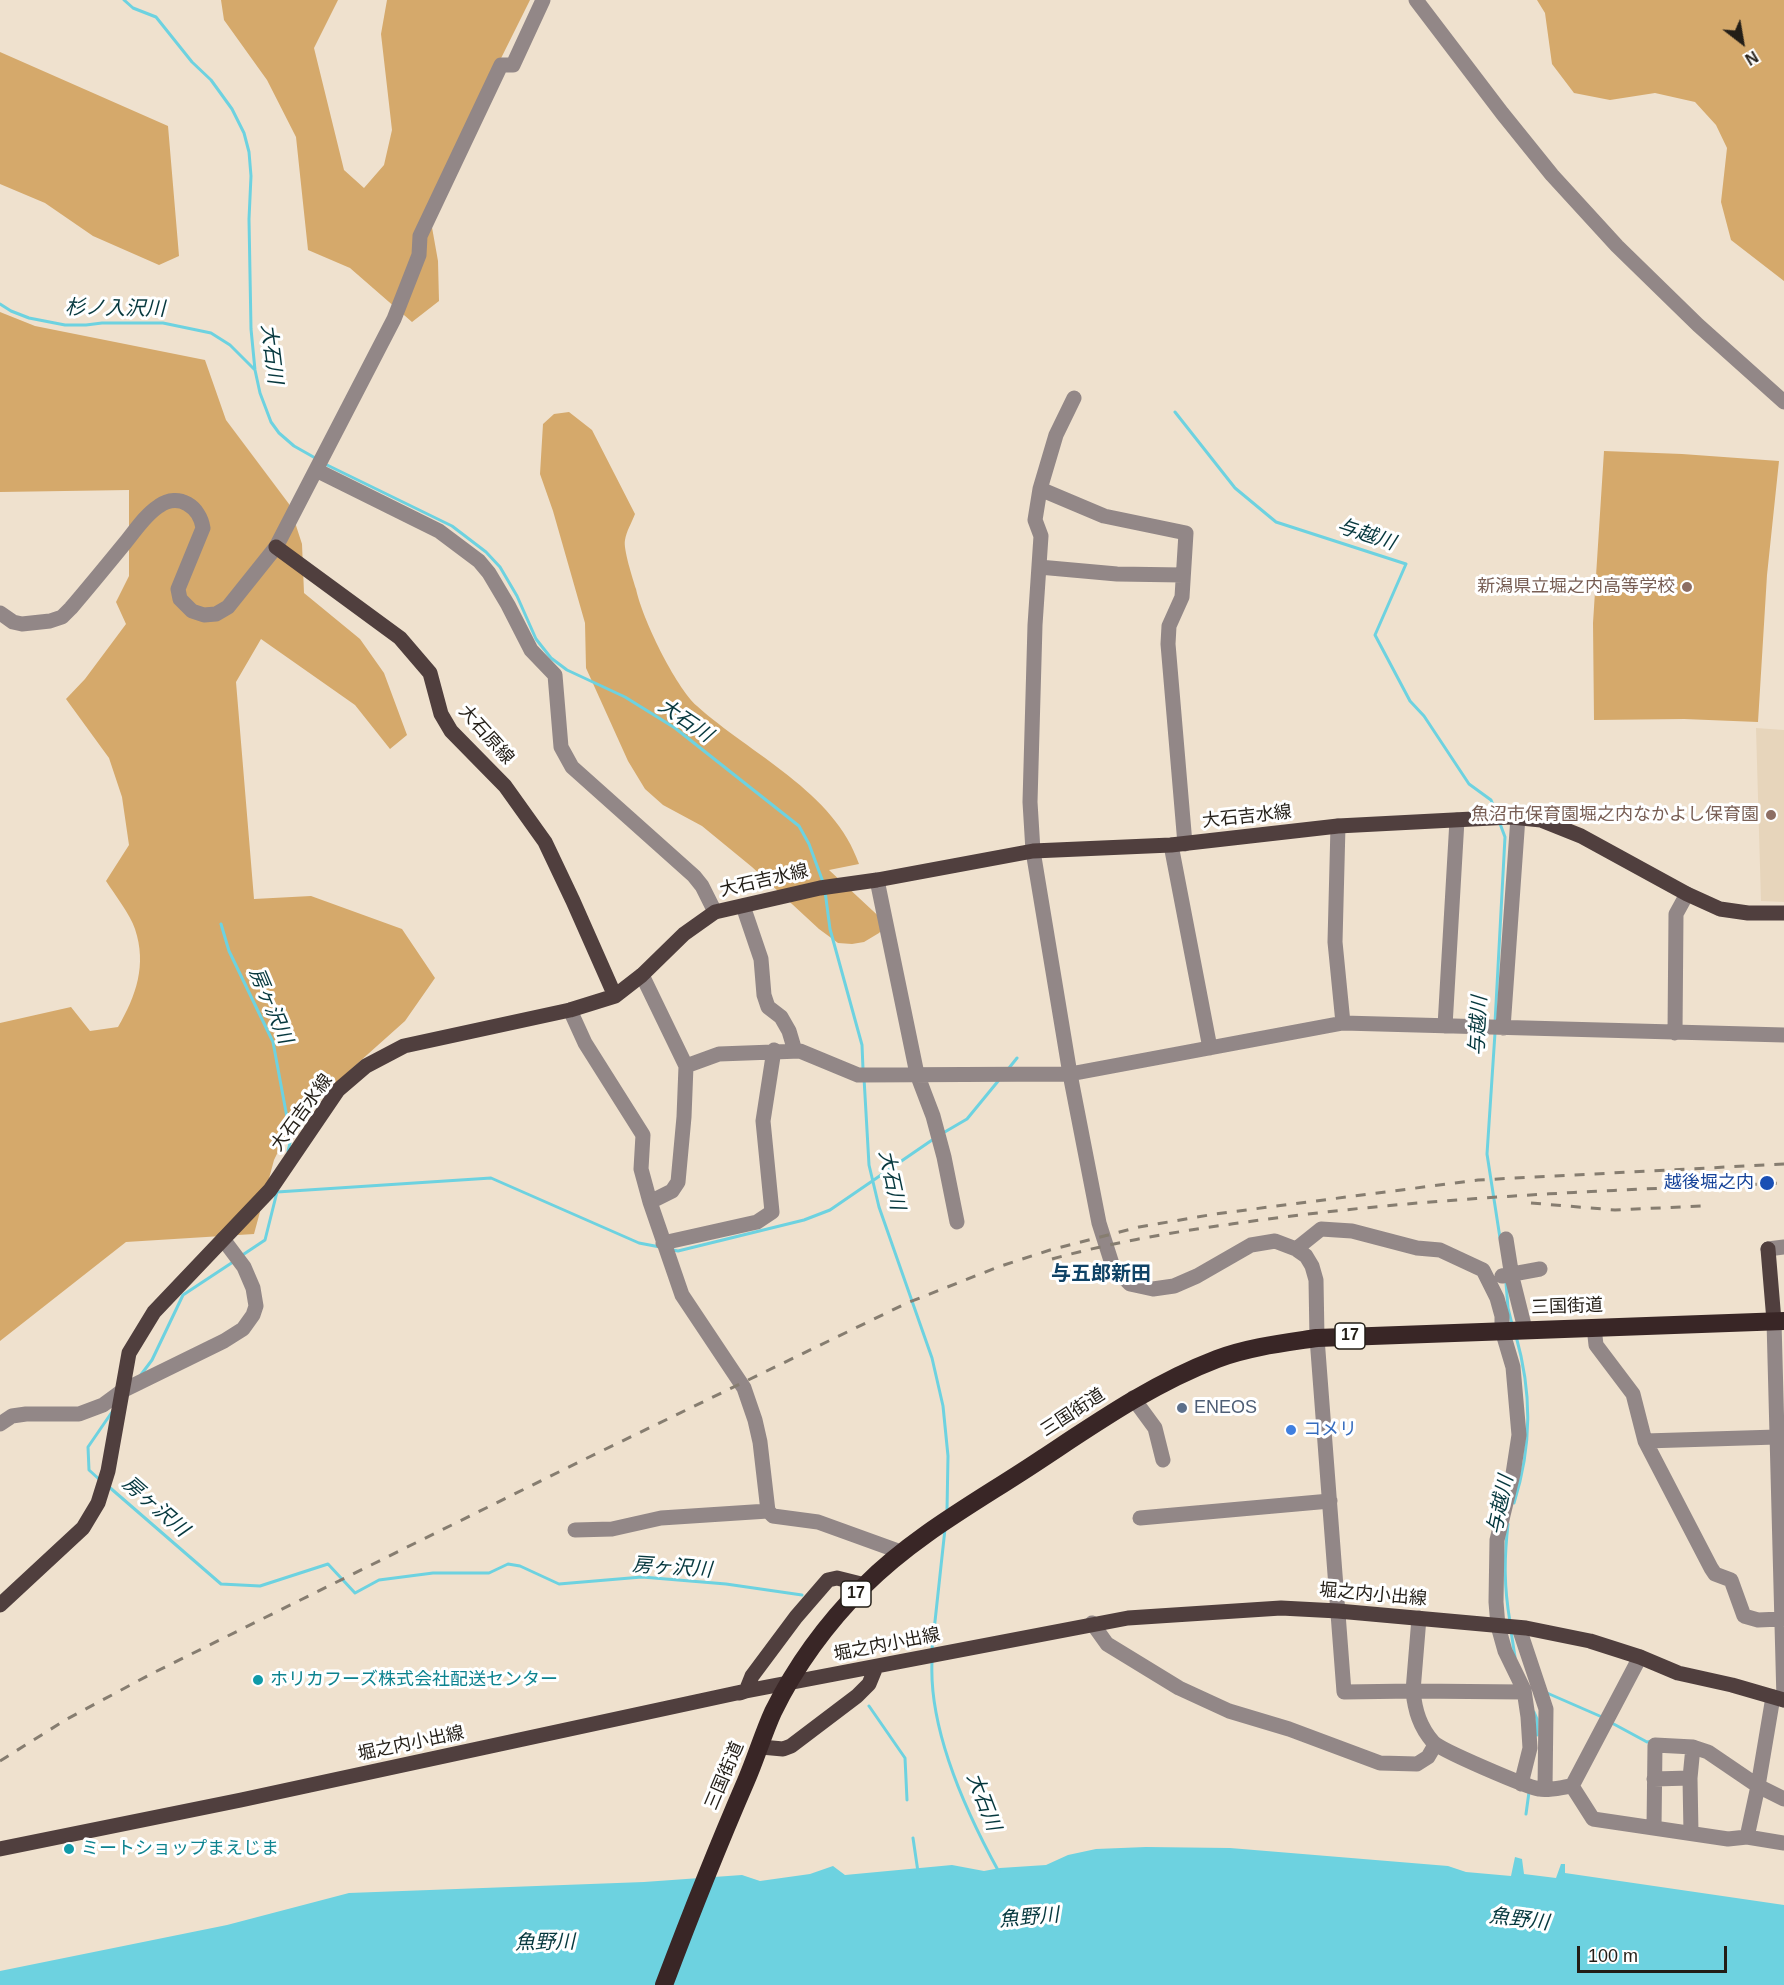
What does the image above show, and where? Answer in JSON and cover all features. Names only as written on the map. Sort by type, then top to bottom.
[{"type":"highway","name":"三国街道","points":[[664,1985],[715,1852],[772,1714],[814,1643],[865,1585],[929,1531],[1031,1467],[1134,1398],[1218,1359],[1261,1346],[1317,1338],[1779,1321]]},
{"type":"main road","name":"大石原線","points":[[276,547],[400,638],[430,673],[441,714],[451,731],[505,786],[545,842],[615,996]]},
{"type":"main road","name":"大石吉水線","points":[[0,1605],[83,1528],[98,1503],[108,1471],[129,1353],[154,1312],[270,1190],[338,1090],[366,1066],[404,1046],[570,1010],[615,996],[642,975],[684,934],[715,912],[825,887],[877,880],[1034,851],[1178,844],[1338,826],[1518,817],[1541,820],[1581,836],[1687,894],[1720,909],[1784,913]]},
{"type":"main road","points":[[1768,1249],[1779,1321]]},
{"type":"main road","points":[[746,1691],[752,1676],[796,1617],[828,1580],[837,1578],[865,1585]]},
{"type":"main road","name":"堀之内小出線","points":[[0,1849],[264,1795],[746,1691],[1092,1623],[1128,1618],[1281,1608],[1509,1627],[1590,1641],[1640,1657],[1678,1673],[1780,1699]]},
{"type":"main road","points":[[760,1747],[783,1749],[791,1746],[857,1696],[869,1684],[876,1667]]},
{"type":"street","points":[[0,613],[22,624],[50,621],[62,617],[144,519],[160,505],[171,501],[183,502],[192,506],[201,517],[203,528],[178,589],[180,599],[192,611],[204,615],[216,614],[228,607],[276,547],[394,319],[419,255],[420,237],[501,64],[513,65],[543,0]]},
{"type":"street","points":[[1416,0],[1552,175],[1617,246],[1698,325],[1784,402]]},
{"type":"street","points":[[1074,398],[1056,435],[1040,489],[1035,520],[1041,536],[1035,625],[1030,802],[1034,851],[1070,1074],[1099,1223],[1113,1268],[1130,1284],[1154,1289],[1174,1286],[1197,1276],[1251,1245],[1275,1241],[1296,1249],[1306,1256],[1316,1280],[1317,1338],[1344,1692],[1524,1692]]},
{"type":"street","points":[[320,462],[439,531],[479,561],[508,605],[531,650],[555,675],[561,747],[572,767],[694,876],[702,886],[715,912]]},
{"type":"street","points":[[1040,489],[1104,516],[1186,533],[1182,597],[1169,626],[1168,644],[1178,844],[1210,1048]]},
{"type":"street","points":[[1039,567],[1118,574],[1183,575]]},
{"type":"street","points":[[1503,1028],[1518,817]]},
{"type":"street","points":[[1445,1026],[1457,820]]},
{"type":"street","points":[[1338,826],[1335,942],[1343,1023]]},
{"type":"street","points":[[877,880],[917,1074],[933,1116],[957,1221]]},
{"type":"street","points":[[1676,1033],[1676,914],[1687,894]]},
{"type":"street","points":[[743,906],[761,959],[764,995],[768,1007],[781,1017],[795,1051]]},
{"type":"street","points":[[642,975],[686,1066],[678,1182],[672,1191],[650,1202]]},
{"type":"street","points":[[570,1010],[585,1043],[643,1135],[641,1169],[663,1243],[682,1295],[744,1388],[760,1442],[768,1511],[773,1516],[818,1522],[902,1552]]},
{"type":"street","points":[[686,1066],[719,1053],[774,1050],[800,1051],[865,1075],[1070,1074],[1343,1023],[1784,1035]]},
{"type":"street","points":[[663,1243],[757,1222],[772,1212],[763,1121],[774,1050]]},
{"type":"street","points":[[1296,1249],[1321,1229],[1352,1231],[1417,1248],[1440,1250],[1483,1270],[1503,1276],[1540,1269]]},
{"type":"street","points":[[0,1424],[12,1416],[79,1414],[103,1405],[122,1391],[224,1341],[243,1329],[253,1315],[256,1306],[253,1288],[244,1267],[223,1239]]},
{"type":"street","points":[[1506,1239],[1502,1330],[1514,1367],[1519,1435],[1513,1474],[1497,1540],[1496,1602],[1509,1627],[1536,1713],[1542,1789]]},
{"type":"street","points":[[1768,1249],[1784,1247]]},
{"type":"street","points":[[1503,1276],[1525,1329]]},
{"type":"street","points":[[1747,1837],[1780,1699],[1783,1638],[1777,1437],[1779,1321]]},
{"type":"street","points":[[1594,1327],[1596,1345],[1633,1394],[1645,1441],[1711,1568],[1715,1574],[1731,1580],[1744,1616],[1758,1620],[1781,1619]]},
{"type":"street","points":[[1134,1398],[1155,1428],[1163,1460]]},
{"type":"street","points":[[1645,1441],[1777,1437]]},
{"type":"street","points":[[1140,1518],[1330,1501]]},
{"type":"street","points":[[575,1530],[612,1529],[661,1518],[768,1511]]},
{"type":"street","points":[[1419,1618],[1413,1691],[1415,1711],[1423,1729],[1435,1745],[1521,1784],[1542,1789],[1572,1786]]},
{"type":"street","points":[[1092,1623],[1107,1644],[1179,1688],[1229,1711],[1289,1730],[1380,1764],[1417,1764],[1428,1757],[1435,1745]]},
{"type":"street","points":[[1509,1627],[1505,1651],[1536,1713],[1521,1784]]},
{"type":"street","points":[[1572,1786],[1640,1657]]},
{"type":"street","points":[[1654,1828],[1655,1744],[1693,1747],[1708,1752],[1758,1786],[1784,1799]]},
{"type":"street","points":[[1691,1833],[1690,1778],[1693,1747]]},
{"type":"street","points":[[1654,1779],[1690,1778]]},
{"type":"street","points":[[1572,1786],[1593,1819],[1728,1839],[1747,1837],[1784,1843]]},
{"type":"shaded area","points":[[221,0],[338,0],[314,48],[344,170],[364,188],[384,165],[392,130],[381,34],[387,0],[530,0],[428,205],[438,261],[439,301],[412,322],[350,268],[308,250],[296,137],[267,80],[224,20]]},
{"type":"shaded area","points":[[1537,0],[1784,0],[1784,281],[1731,240],[1721,202],[1727,148],[1716,125],[1695,102],[1655,93],[1610,100],[1574,93],[1552,64],[1545,13]]},
{"type":"shaded area","points":[[0,52],[168,126],[179,256],[159,265],[93,236],[45,203],[0,184]]},
{"type":"shaded area","points":[[0,312],[35,326],[205,360],[226,420],[289,504],[302,544],[304,593],[360,639],[384,673],[407,735],[390,749],[355,705],[261,639],[236,682],[254,899],[311,896],[402,929],[435,978],[405,1021],[293,1121],[274,1160],[254,1234],[126,1242],[0,1341],[0,1023],[71,1007],[90,1031],[118,1027],[130,1004],[138,980],[140,955],[133,923],[106,881],[129,845],[122,797],[109,758],[66,699],[85,679],[126,624],[116,602],[129,576],[129,490],[0,492]]},
{"type":"shaded area","points":[[569,412],[592,430],[635,514],[625,540],[627,557],[639,602],[660,651],[679,683],[697,706],[789,776],[831,816],[847,839],[859,864],[829,870],[887,924],[879,933],[864,942],[838,943],[819,929],[752,867],[702,826],[663,805],[645,789],[628,761],[586,668],[585,623],[540,474],[543,424],[554,414]]},
{"type":"shaded area","name":"新潟県立堀之内高等学校","points":[[1604,451],[1779,461],[1767,575],[1758,722],[1684,719],[1594,720],[1593,623]]},
{"type":"shaded area","name":"魚沼市保育園堀之内なかよし保育園","points":[[1756,728],[1784,730],[1784,902],[1761,901]]},
{"type":"water","name":"魚野川","points":[[1230,1848],[1448,1866],[1466,1872],[1511,1876],[1515,1857],[1522,1859],[1524,1874],[1556,1878],[1561,1864],[1565,1864],[1565,1873],[1784,1905],[1784,1985],[0,1985],[0,1971],[227,1925],[349,1893],[644,1882],[742,1875],[760,1881],[810,1874],[833,1866],[845,1875],[952,1865],[984,1871],[1046,1865],[1068,1855],[1096,1849]]},
{"type":"waterway","name":"大石川","points":[[124,0],[133,8],[156,17],[192,62],[211,80],[232,109],[244,133],[249,152],[251,176],[249,219],[251,329],[260,393],[271,422],[279,433],[294,446],[317,459]]},
{"type":"waterway","name":"杉ノ入沢川","points":[[0,304],[29,318],[65,325],[163,323],[211,333],[230,345],[254,369]]},
{"type":"waterway","name":"与越川","points":[[1175,412],[1235,488],[1276,522],[1406,564],[1375,635],[1410,701],[1424,716],[1469,784],[1491,800],[1496,812]]},
{"type":"waterway","name":"大石川","points":[[325,464],[452,526],[486,552],[500,567],[517,596],[536,639],[551,658],[567,670],[625,697],[675,728],[799,826],[809,844],[823,882]]},
{"type":"waterway","name":"与越川","points":[[1495,1023],[1505,837],[1499,821]]},
{"type":"waterway","name":"大石川","points":[[825,891],[830,929],[862,1045],[863,1069]]},
{"type":"waterway","name":"房ヶ沢川","points":[[221,924],[229,951],[273,1042],[291,1139],[288,1151]]},
{"type":"waterway","name":"与越川","points":[[1495,1033],[1487,1154],[1500,1238]]},
{"type":"waterway","points":[[1009,1068],[1017,1058]]},
{"type":"waterway","name":"大石川","points":[[864,1078],[869,1165],[879,1207],[932,1358],[943,1406],[948,1456],[947,1510]]},
{"type":"waterway","points":[[943,1133],[967,1119],[999,1080]]},
{"type":"waterway","points":[[673,1250],[678,1251],[804,1220],[830,1210],[935,1138]]},
{"type":"waterway","points":[[277,1192],[491,1178],[639,1243],[660,1247]]},
{"type":"waterway","name":"房ヶ沢川","points":[[241,1256],[265,1240],[277,1192]]},
{"type":"waterway","name":"房ヶ沢川","points":[[140,1376],[152,1360],[183,1295],[233,1262]]},
{"type":"waterway","name":"与越川","points":[[1506,1283],[1512,1324]]},
{"type":"waterway","name":"与越川","points":[[1514,1503],[1524,1461],[1528,1420],[1525,1378],[1516,1336]]},
{"type":"waterway","name":"房ヶ沢川","points":[[100,1480],[89,1470],[88,1447],[112,1412]]},
{"type":"waterway","name":"房ヶ沢川","points":[[108,1486],[221,1584],[260,1586],[328,1564],[355,1593],[379,1580],[433,1573],[489,1573],[508,1564],[520,1566],[559,1584],[642,1577],[726,1584],[802,1595]]},
{"type":"waterway","name":"与越川","points":[[1508,1524],[1505,1573],[1510,1622]]},
{"type":"waterway","name":"大石川","points":[[932,1649],[945,1529]]},
{"type":"waterway","name":"与越川","points":[[1511,1631],[1515,1657]]},
{"type":"waterway","name":"大石川","points":[[932,1662],[933,1688],[943,1743],[974,1824],[999,1872]]},
{"type":"waterway","points":[[1547,1693],[1602,1717]]},
{"type":"waterway","name":"房ヶ沢川","points":[[869,1706],[905,1758],[907,1800]]},
{"type":"waterway","name":"与越川","points":[[1534,1712],[1537,1719],[1537,1735]]},
{"type":"waterway","points":[[1610,1722],[1647,1742],[1652,1741]]},
{"type":"waterway","name":"与越川","points":[[1526,1814],[1529,1792]]},
{"type":"waterway","name":"房ヶ沢川","points":[[913,1838],[918,1872]]},
{"type":"railway","points":[[0,1761],[67,1719],[151,1674],[581,1461],[907,1303],[998,1267],[1050,1250],[1139,1227],[1215,1214],[1478,1180],[1784,1164]]},
{"type":"railway","points":[[1052,1259],[1167,1234],[1346,1210],[1534,1195],[1784,1183]]},
{"type":"railway","points":[[1531,1203],[1615,1210],[1702,1206]]},
{"type":"place","name":"新潟県立堀之内高等学校","points":[[1687,587]]},
{"type":"place","name":"魚沼市保育園堀之内なかよし保育園","points":[[1771,815]]},
{"type":"place","name":"越後堀之内","points":[[1767,1183]]},
{"type":"place","name":"ENEOS","points":[[1182,1408]]},
{"type":"place","name":"コメリ","points":[[1291,1430]]},
{"type":"place","name":"ホリカフーズ株式会社配送センター","points":[[258,1680]]},
{"type":"place","name":"ミートショップまえじま","points":[[69,1849]]},
{"type":"district","name":"与五郎新田","points":[[1101,1274]]}]
